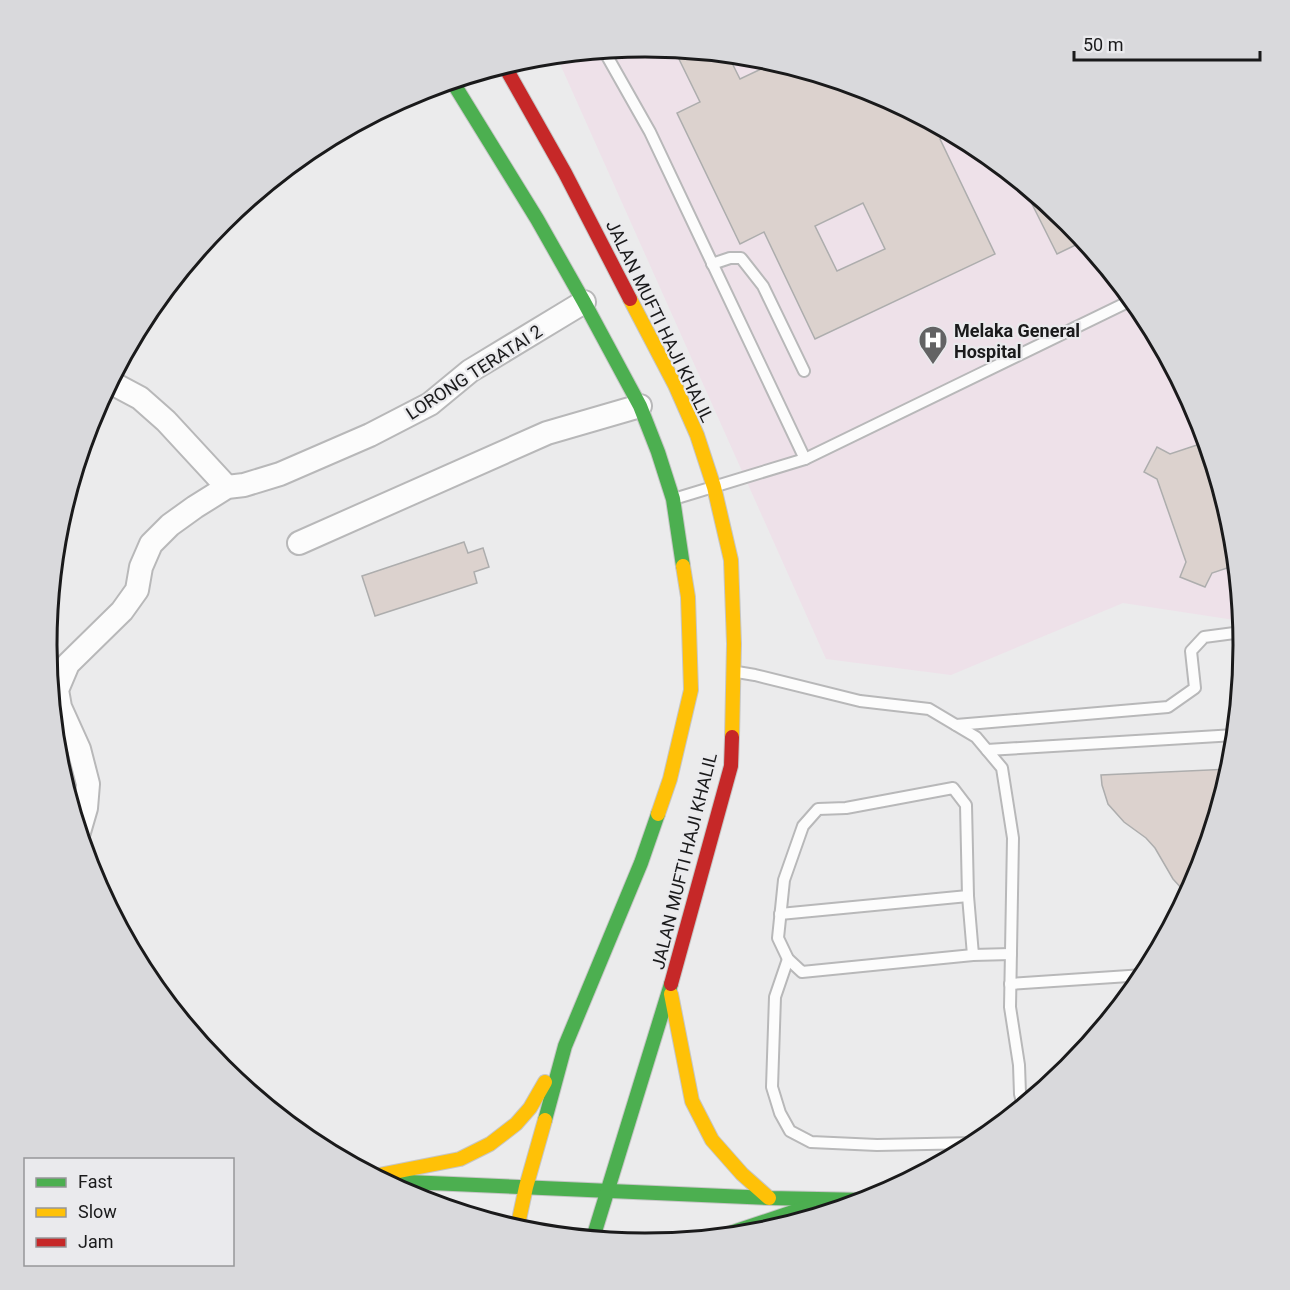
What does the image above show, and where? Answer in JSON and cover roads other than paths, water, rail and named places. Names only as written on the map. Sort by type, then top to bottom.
[{"type":"main road","name":"JALAN MUFTI HAJI KHALIL","points":[[509,73],[571,184],[675,385],[697,435],[714,487],[731,560],[734,672],[730,766],[670,989],[594,1231]]},
{"type":"main road","name":"JALAN MUFTI HAJI KHALIL","points":[[456,88],[537,219],[640,406],[673,500],[688,597],[691,690],[670,779],[644,853],[565,1046],[519,1219]]},
{"type":"main road","points":[[670,989],[692,1101],[712,1140],[742,1174],[770,1198]]},
{"type":"main road","points":[[388,1173],[460,1159],[490,1144],[516,1124],[530,1108],[565,1046]]},
{"type":"main road","points":[[407,1182],[837,1201]]},
{"type":"main road","points":[[777,1218],[828,1201]]},
{"type":"street","name":"LORONG TERATAI 2","points":[[227,487],[244,485],[280,474],[370,435],[430,404],[470,370],[584,302]]},
{"type":"street","points":[[58,687],[68,664],[122,611],[137,590],[141,567],[151,544],[170,525],[227,487],[166,421],[140,398],[118,386]]},
{"type":"street","points":[[299,543],[547,433],[640,406]]},
{"type":"street","points":[[61,708],[79,749],[88,784],[83,818]]},
{"type":"lane","points":[[608,58],[650,132],[805,459]]},
{"type":"lane","points":[[712,264],[730,258],[741,258],[762,286],[804,371]]},
{"type":"lane","points":[[673,500],[805,459],[1124,304]]},
{"type":"lane","points":[[956,725],[1168,707],[1195,688],[1191,651],[1204,637],[1233,633]]},
{"type":"lane","points":[[734,672],[860,701],[929,709],[976,737],[1002,768],[1012,838],[1010,1007],[1019,1065],[1021,1097]]},
{"type":"lane","points":[[987,750],[1226,736]]},
{"type":"lane","points":[[973,955],[968,896],[966,805],[953,788],[846,808],[818,809],[803,826],[784,880],[778,938],[788,959],[802,972],[973,955],[1011,954]]},
{"type":"lane","points":[[780,914],[968,896]]},
{"type":"lane","points":[[788,959],[775,997],[772,1087],[780,1113],[790,1131],[811,1142],[877,1145],[956,1143]]},
{"type":"lane","points":[[1010,984],[1131,976]]},
{"type":"place","name":"Melaka General Hospital","points":[[933,366]]}]
